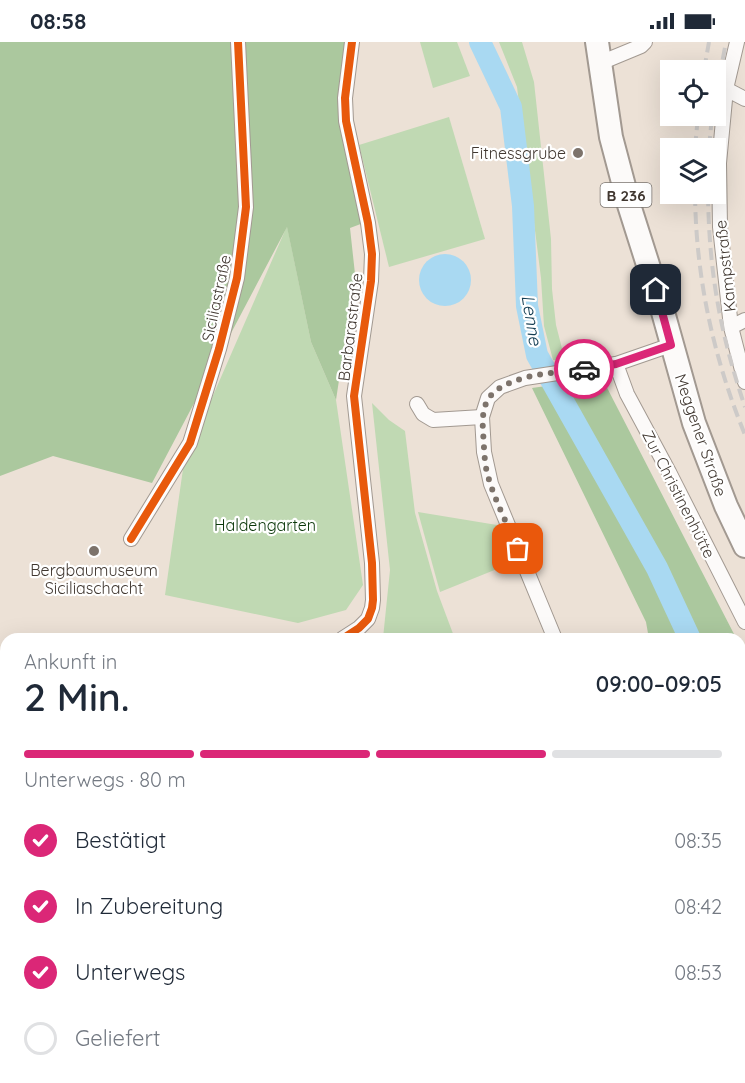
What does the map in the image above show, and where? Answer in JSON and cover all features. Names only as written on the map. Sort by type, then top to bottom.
[{"type":"main road","name":"Meggener Straße","points":[[598,52],[608,121],[621,178],[694,423],[726,506],[745,546]]},
{"type":"street","name":"Siciliastraße","points":[[131,539],[190,443],[214,368],[237,278],[246,207],[238,42]]},
{"type":"street","name":"Barbarastraße","points":[[351,42],[345,98],[346,121],[368,223],[372,254],[354,396],[372,563],[373,600],[368,619],[351,633]]},
{"type":"street","points":[[598,52],[641,46],[645,42]]},
{"type":"street","name":"Kampstraße","points":[[726,89],[737,42]]},
{"type":"street","points":[[726,89],[745,99]]},
{"type":"street","name":"Kampstraße","points":[[722,126],[719,163],[720,227],[731,327],[745,382]]},
{"type":"street","points":[[731,327],[745,320]]},
{"type":"street","points":[[552,633],[490,484],[484,452],[482,417],[485,403],[494,391],[511,382],[609,365],[671,345]]},
{"type":"street","name":"Zur Christinenhütte","points":[[609,365],[669,472],[745,622]]},
{"type":"street","points":[[417,404],[423,414],[433,420],[482,417]]},
{"type":"green space","points":[[0,42],[348,42],[339,97],[366,222],[350,228],[355,274],[336,400],[311,342],[287,227],[152,483],[53,456],[0,476]]},
{"type":"green space","points":[[420,42],[457,42],[470,76],[433,88]]},
{"type":"green space","points":[[499,42],[522,42],[534,82],[551,239],[552,289],[556,325],[565,360],[553,360],[544,326],[541,278],[517,87]]},
{"type":"green space","points":[[449,117],[485,239],[389,267],[359,145]]},
{"type":"green space","name":"Haldengarten","points":[[287,226],[311,342],[336,400],[363,585],[346,610],[298,623],[165,595],[184,462]]},
{"type":"green space","points":[[602,378],[734,633],[648,633],[646,622],[532,388]]},
{"type":"green space","points":[[372,403],[389,420],[405,431],[415,513],[437,591],[453,633],[384,633],[390,570]]},
{"type":"green space","points":[[418,512],[497,525],[512,563],[440,592]]},
{"type":"water","points":[[440,254],[450,254],[464,261],[471,280],[464,299],[450,306],[440,306],[430,302],[423,295],[419,285],[419,275],[423,265],[430,258]]},
{"type":"waterway","name":"Lenne","points":[[480,42],[511,107],[523,206],[527,306],[537,355],[657,568],[687,633]]},
{"type":"railway","points":[[706,60],[709,42]]},
{"type":"railway","points":[[723,60],[726,42]]},
{"type":"railway","points":[[696,138],[697,126]]},
{"type":"railway","points":[[710,138],[711,126]]},
{"type":"railway","points":[[695,204],[699,256],[708,316],[724,376],[745,435]]},
{"type":"railway","points":[[708,204],[711,250],[718,302],[729,353],[745,407]]},
{"type":"cycle path","points":[[131,539],[190,443],[219,349],[237,278],[246,207],[238,42]]},
{"type":"cycle path","points":[[351,633],[368,619],[373,600],[372,563],[354,396],[371,281],[372,254],[368,223],[346,121],[345,98],[352,42]]},
{"type":"way so far","points":[[518,549],[490,484],[486,468],[482,417],[485,403],[494,391],[511,382],[584,369]]},
{"type":"place","name":"Fitnessgrube","points":[[578,153]]},
{"type":"place","name":"Bergbaumuseum Siciliaschacht","points":[[94,551]]},
{"type":"route","points":[[584,369],[616,364],[671,345],[656,290]]}]
